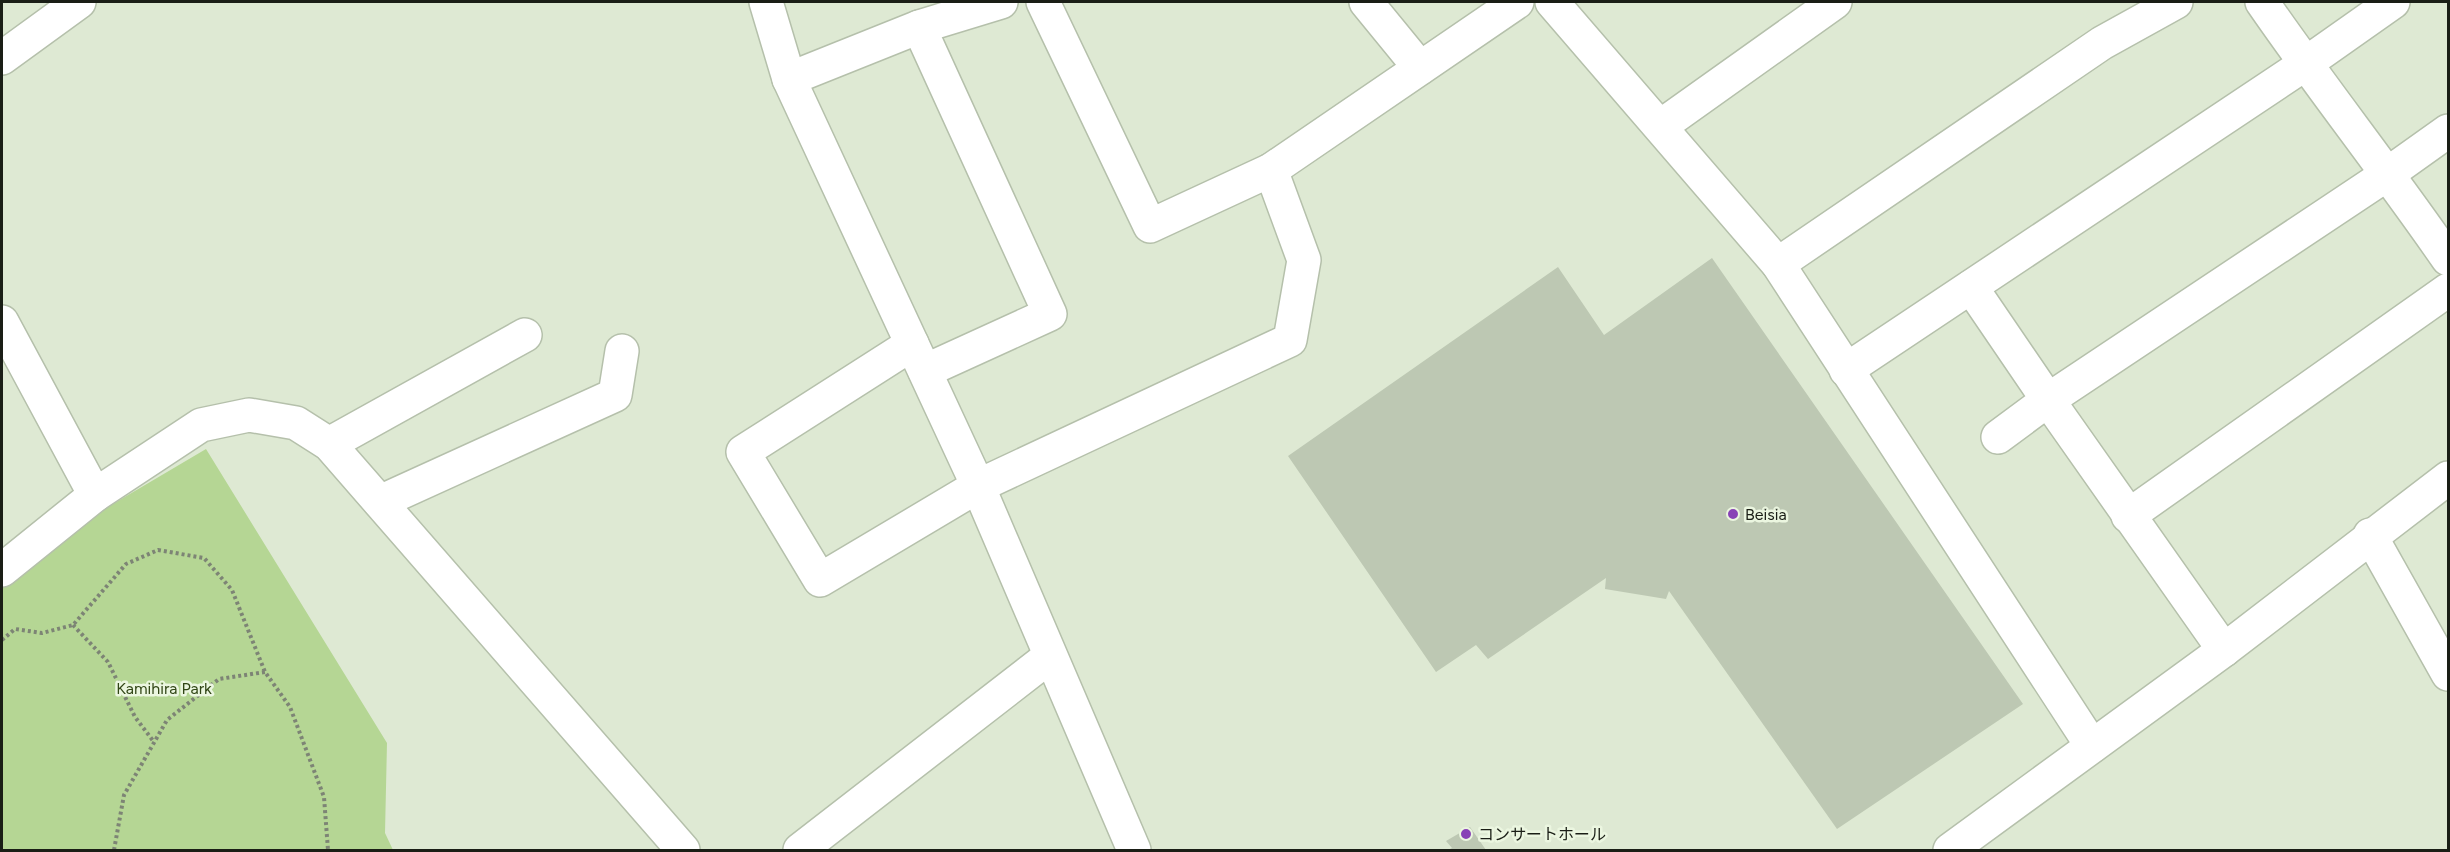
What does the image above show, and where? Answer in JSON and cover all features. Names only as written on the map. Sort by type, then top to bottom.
[{"type":"street","points":[[2,58],[79,2]]},
{"type":"street","points":[[766,2],[789,80],[978,486],[1049,657],[1134,850]]},
{"type":"street","points":[[789,80],[919,27],[1002,2]]},
{"type":"street","points":[[1043,2],[1150,226],[1271,171],[1517,2]]},
{"type":"street","points":[[1366,2],[1420,68]]},
{"type":"street","points":[[1552,2],[1778,264],[2092,746]]},
{"type":"street","points":[[1661,126],[1835,2]]},
{"type":"street","points":[[1778,264],[2102,43],[2176,2]]},
{"type":"street","points":[[2262,2],[2305,64],[2389,173],[2448,259]]},
{"type":"street","points":[[1846,370],[2305,64],[2393,2]]},
{"type":"street","points":[[919,27],[1050,314],[918,357],[743,452],[820,580],[978,486],[1290,340],[1304,260],[1271,171]]},
{"type":"street","points":[[1998,437],[2048,400],[2389,173],[2448,131]]},
{"type":"street","points":[[1971,287],[2127,516],[2224,650]]},
{"type":"street","points":[[2127,516],[2448,290]]},
{"type":"street","points":[[2,322],[96,495]]},
{"type":"street","points":[[329,444],[525,335]]},
{"type":"street","points":[[380,502],[615,395],[622,351]]},
{"type":"street","points":[[2,570],[96,495],[201,425],[249,416],[296,423],[329,444],[683,850]]},
{"type":"street","points":[[1950,850],[2224,650],[2448,477]]},
{"type":"street","points":[[2370,535],[2448,674]]},
{"type":"street","points":[[800,850],[1049,657]]},
{"type":"path","points":[[2,640],[15,629],[42,633],[73,625],[126,564],[158,550],[204,558],[232,590],[265,672],[290,707],[324,797],[328,850]]},
{"type":"path","points":[[73,625],[108,662],[135,717],[154,742]]},
{"type":"path","points":[[114,850],[124,795],[167,720],[219,679],[265,672]]},
{"type":"green space","name":"Kamihira Park","points":[[206,449],[387,743],[385,833],[393,850],[2,850],[2,585],[101,511]]},
{"type":"building","points":[[1712,258],[2023,704],[1837,829],[1669,591],[1666,599],[1605,589],[1606,578],[1488,659],[1476,645],[1436,672],[1288,456],[1558,267],[1604,335]]},
{"type":"building","name":"コンサートホール","points":[[1470,827],[1486,850],[1448,850],[1452,848],[1446,841]]},
{"type":"place","name":"Beisia","points":[[1733,514]]},
{"type":"place","name":"コンサートホール","points":[[1466,834]]}]
